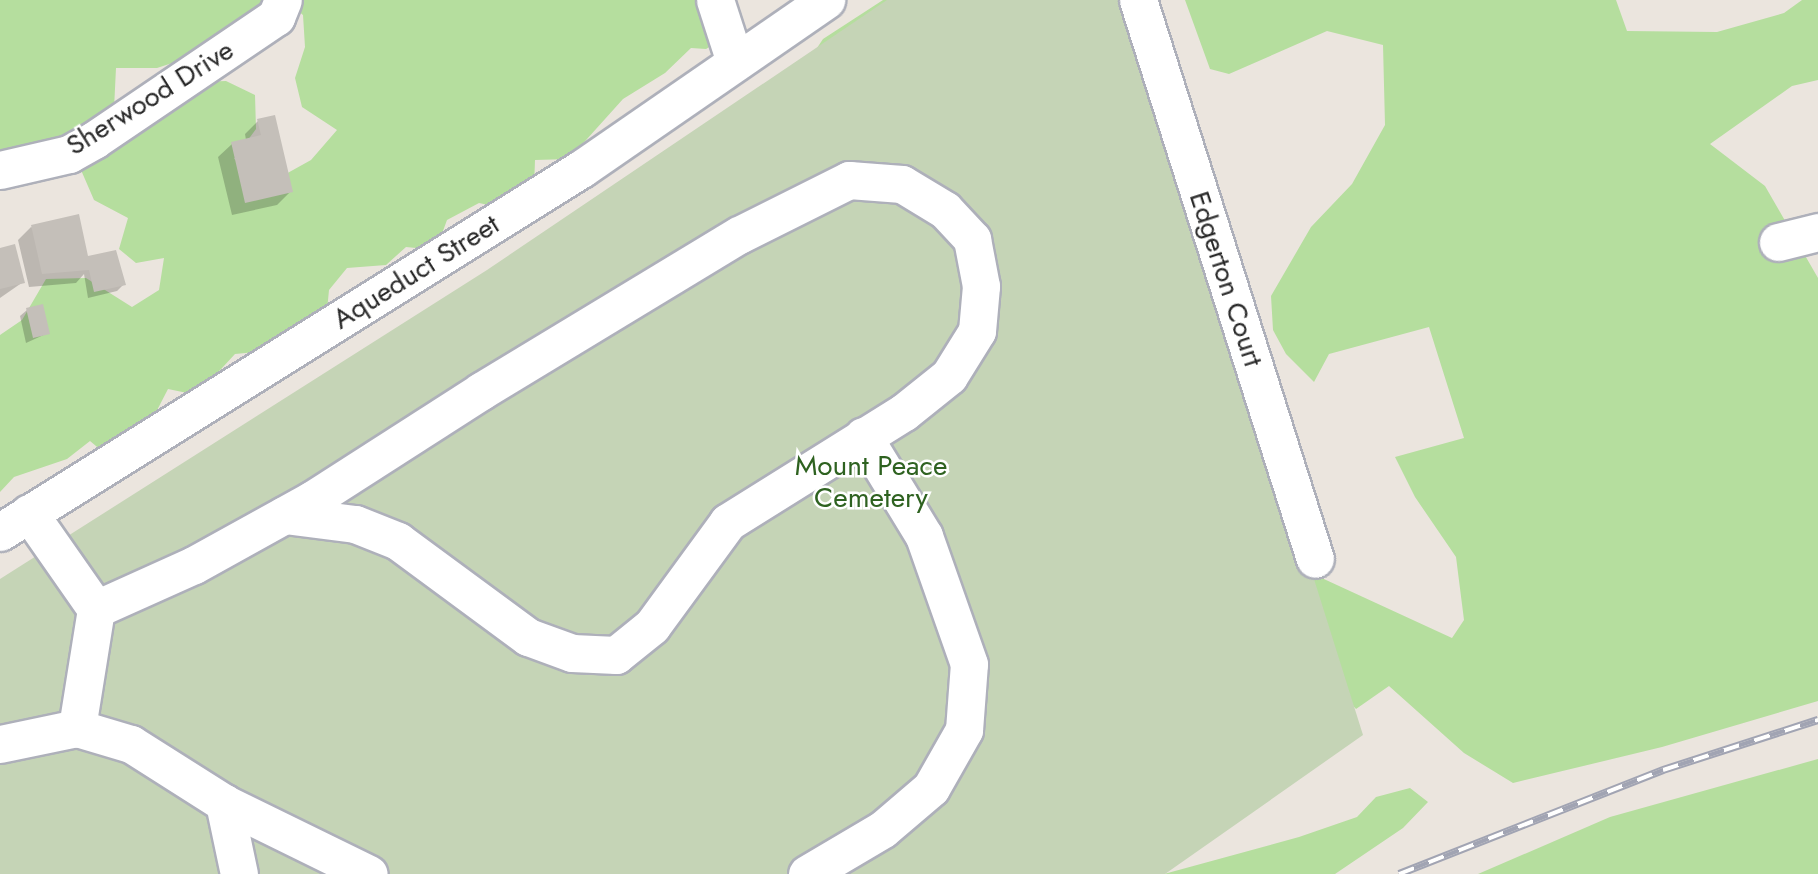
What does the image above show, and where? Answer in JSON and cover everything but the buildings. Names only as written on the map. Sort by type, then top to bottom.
[{"type":"street","name":"Sherwood Drive","points":[[0,170],[69,153],[94,140],[276,17],[283,0]]},
{"type":"street","points":[[715,0],[735,62]]},
{"type":"street","name":"Aqueduct Street","points":[[14,522],[581,169],[826,0]]},
{"type":"street","name":"Edgerton Court","points":[[1138,0],[1315,559]]},
{"type":"street","points":[[96,609],[194,565],[285,515],[739,235],[849,180],[902,184],[945,209],[972,239],[981,286],[977,331],[949,376],[904,412],[728,522],[652,626],[616,656],[572,653],[528,637],[398,541],[355,524],[285,515]]},
{"type":"street","points":[[1779,242],[1818,232]]},
{"type":"street","points":[[807,874],[883,829],[931,788],[964,730],[970,664],[924,536],[863,436]]},
{"type":"street","points":[[14,522],[96,609]]},
{"type":"street","points":[[77,728],[96,609]]},
{"type":"street","points":[[0,744],[77,728],[131,744],[224,803],[369,874]]},
{"type":"street","points":[[224,803],[239,874]]},
{"type":"green space","points":[[0,0],[275,0],[221,47],[157,68],[116,68],[114,109],[0,173]]},
{"type":"green space","points":[[285,0],[730,0],[722,39],[706,49],[691,48],[665,73],[623,99],[569,159],[535,160],[534,189],[507,209],[479,203],[447,220],[436,250],[406,247],[386,265],[347,268],[329,290],[326,321],[268,351],[235,354],[197,395],[168,389],[152,420],[102,451],[90,441],[67,459],[14,477],[0,492],[0,335],[22,320],[46,279],[86,278],[132,307],[159,290],[164,258],[136,263],[119,249],[128,218],[94,200],[81,170],[198,82],[226,81],[255,95],[256,129],[234,159],[284,175],[311,160],[337,130],[302,107],[295,78],[305,47],[303,15]]},
{"type":"green space","points":[[883,0],[1117,0],[1313,574],[1452,638],[1464,620],[1456,557],[1415,497],[1395,457],[1464,438],[1429,327],[1329,354],[1314,382],[1286,354],[1273,330],[1271,296],[1311,227],[1352,184],[1385,125],[1383,45],[1327,31],[1229,74],[1210,69],[1185,0],[1616,0],[1627,31],[1717,32],[1784,13],[1802,0],[1818,0],[1818,80],[1792,86],[1710,144],[1765,186],[1818,278],[1818,701],[1662,747],[1513,783],[1464,753],[1389,686],[1356,709],[799,75],[823,39]]},
{"type":"green space","name":"Mount Peace Cemetery","points":[[887,0],[1132,0],[1363,735],[1165,874],[0,874],[0,579],[487,270]]},
{"type":"green space","points":[[1818,759],[1818,874],[1478,874],[1610,817]]},
{"type":"green space","points":[[1410,788],[1428,802],[1403,828],[1335,874],[1164,874],[1299,837],[1357,817],[1376,797]]},
{"type":"railway","points":[[1399,874],[1663,770],[1818,720]]}]
